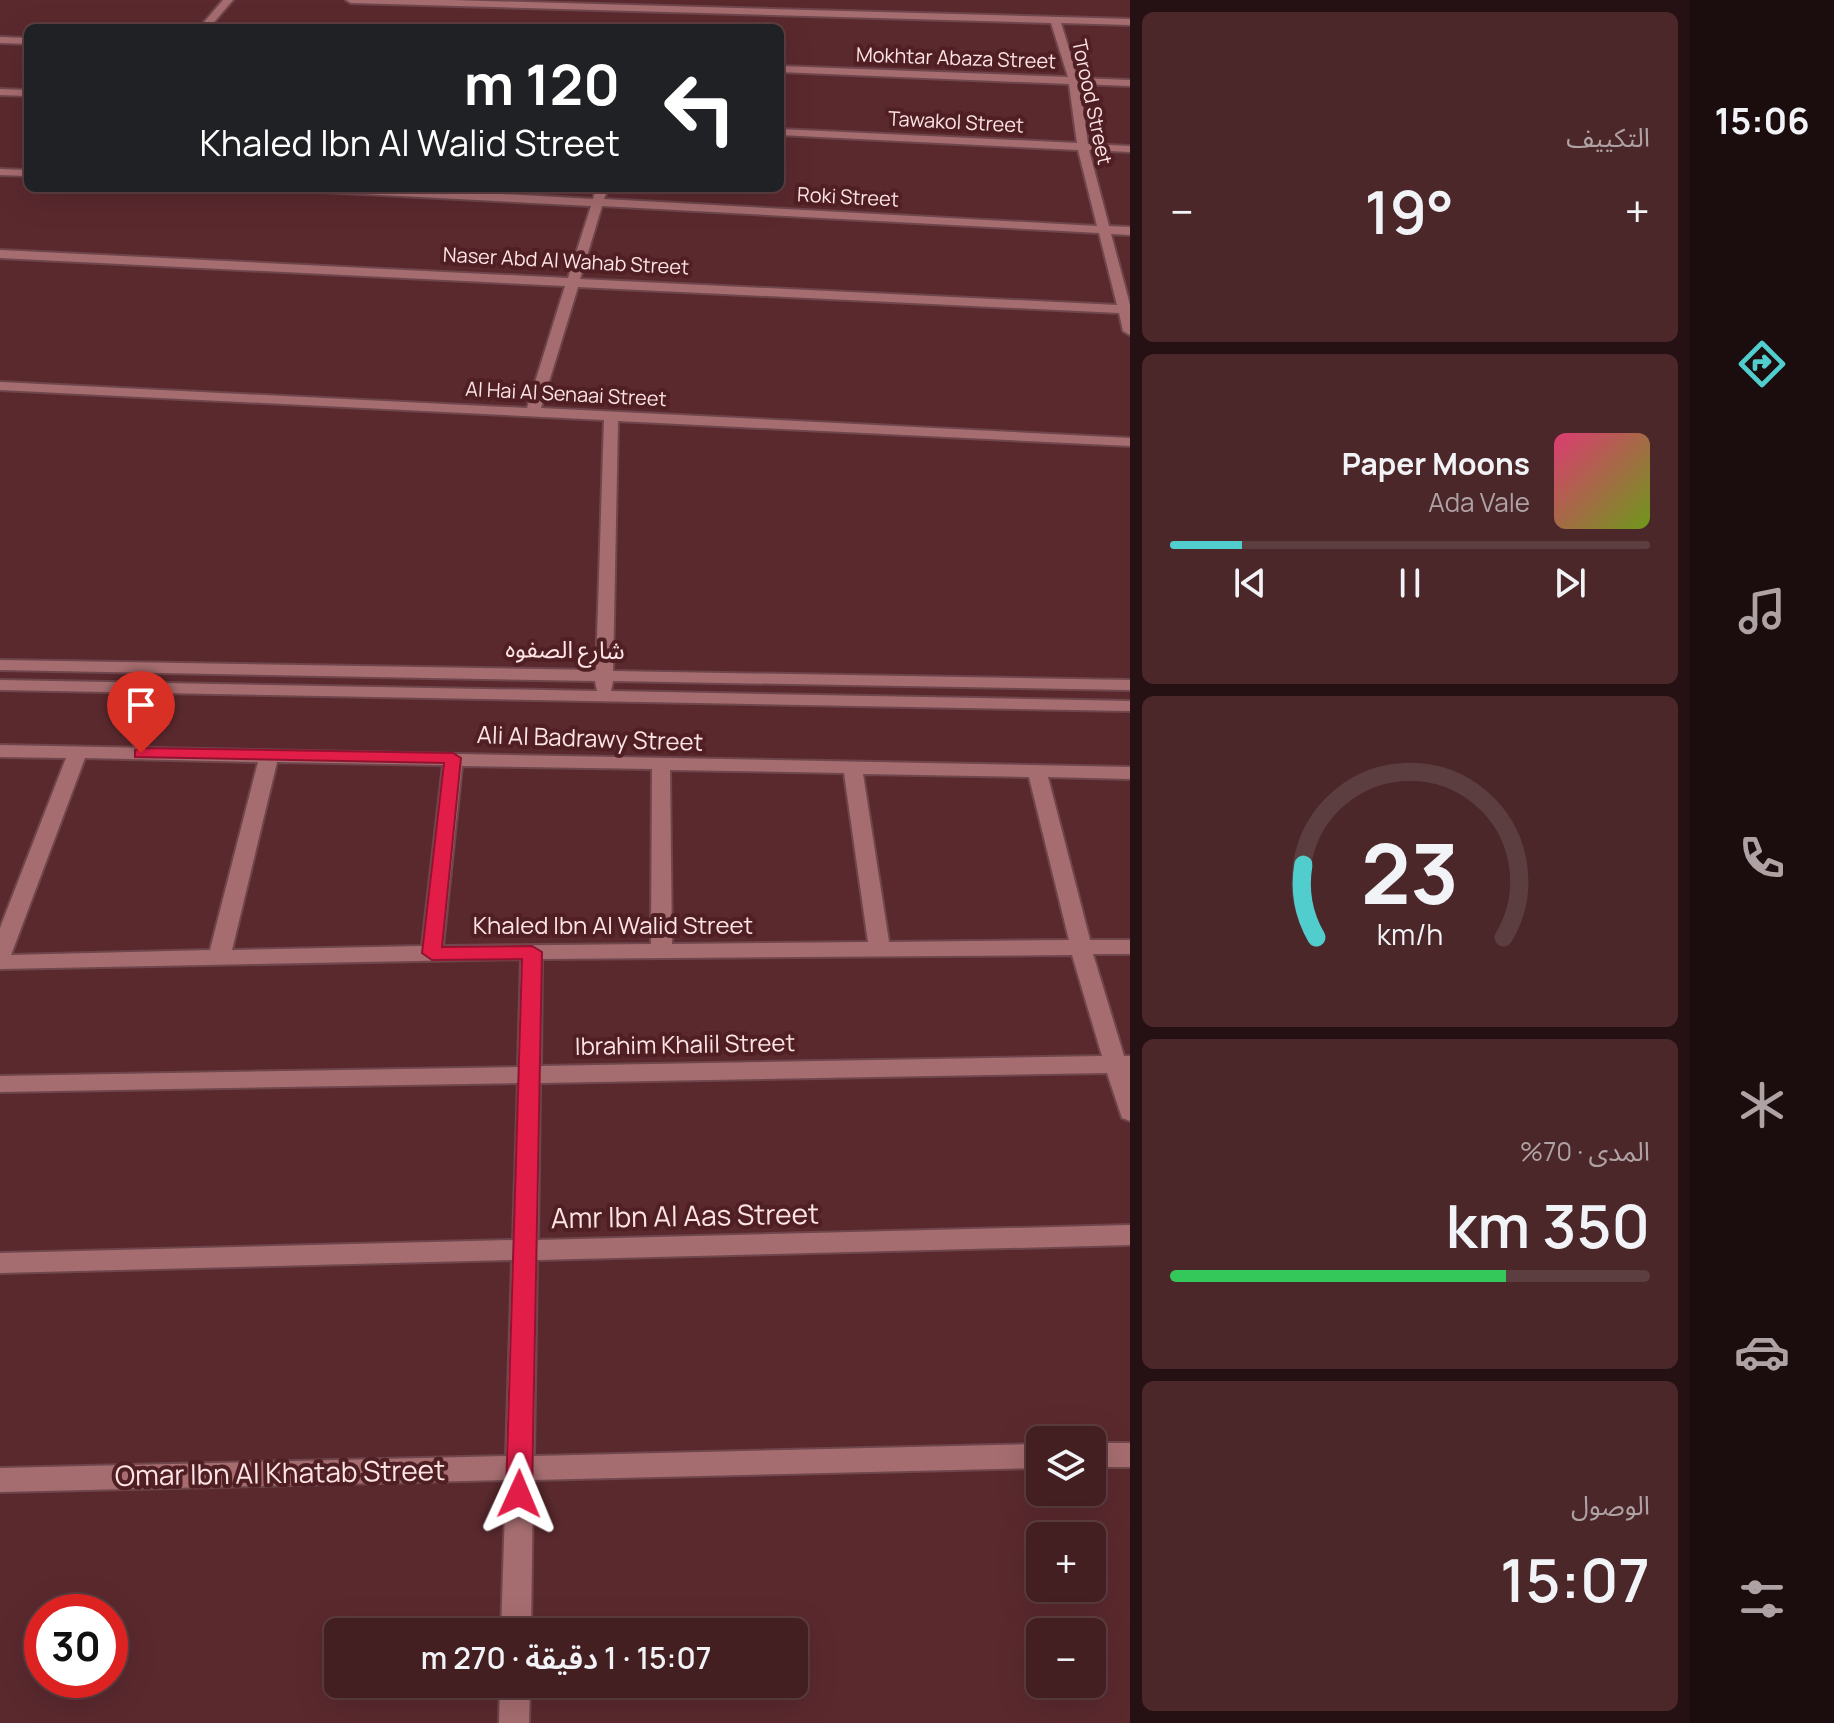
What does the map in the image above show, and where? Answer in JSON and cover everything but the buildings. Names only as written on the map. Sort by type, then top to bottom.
[{"type":"street","points":[[207,24],[228,0]]},
{"type":"street","points":[[351,0],[908,15],[1036,14],[1055,20],[1130,22]]},
{"type":"street","points":[[776,12],[780,0]]},
{"type":"street","points":[[908,15],[912,0]]},
{"type":"street","name":"Torood Street","points":[[1055,20],[1074,81],[1083,147],[1127,309],[1130,331]]},
{"type":"street","points":[[0,40],[24,41]]},
{"type":"street","name":"Mokhtar Abaza Street","points":[[784,69],[1130,83]]},
{"type":"street","points":[[0,92],[24,93]]},
{"type":"street","name":"Tawakol Street","points":[[784,132],[1130,149]]},
{"type":"street","points":[[0,172],[24,173]]},
{"type":"street","name":"Roki Street","points":[[482,192],[599,195],[1130,231]]},
{"type":"street","points":[[533,412],[599,195]]},
{"type":"street","name":"Naser Abd Al Wahab Street","points":[[0,254],[1127,309]]},
{"type":"street","name":"Al Hai Al Senaai Street","points":[[0,386],[1130,442]]},
{"type":"street","points":[[604,696],[611,416]]},
{"type":"street","name":"شارع الصفوه","points":[[0,665],[1130,685]]},
{"type":"street","name":"شارع الصفوه","points":[[0,685],[1130,706]]},
{"type":"street","name":"Ali Al Badrawy Street","points":[[0,751],[1130,773]]},
{"type":"street","points":[[0,955],[78,752]]},
{"type":"street","points":[[219,958],[269,755]]},
{"type":"street","points":[[432,953],[453,758]]},
{"type":"street","points":[[661,766],[662,953]]},
{"type":"street","points":[[853,769],[880,950]]},
{"type":"street","points":[[1037,772],[1081,948],[1123,1064],[1130,1112]]},
{"type":"street","name":"Khaled Ibn Al Walid Street","points":[[0,962],[432,953],[1130,947]]},
{"type":"street","points":[[516,1618],[532,952]]},
{"type":"street","name":"Ibrahim Khalil Street","points":[[0,1084],[1123,1064]]},
{"type":"street","name":"Amr Ibn Al Aas Street","points":[[0,1263],[1130,1235]]},
{"type":"street","points":[[1106,1455],[1130,1455]]},
{"type":"street","name":"Omar Ibn Al Khatab Street","points":[[0,1480],[1026,1456]]},
{"type":"street","points":[[514,1723],[515,1698]]},
{"type":"route","points":[[141,753],[453,758],[432,953],[532,952],[519,1494]]}]
